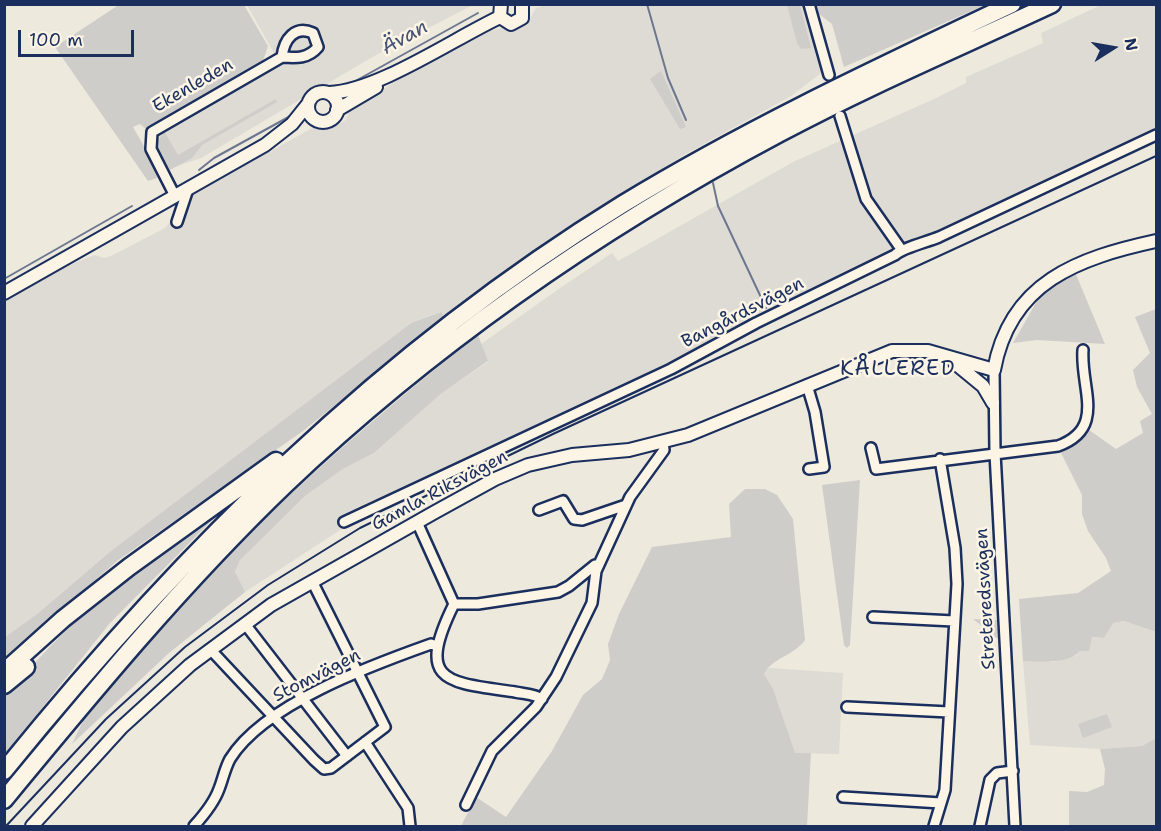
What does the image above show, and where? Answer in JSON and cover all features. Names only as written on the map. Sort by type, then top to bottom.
[{"type":"highway","points":[[4,771],[79,679],[174,573],[278,471],[338,417],[401,362],[487,296],[621,206],[771,119],[1012,4]]},
{"type":"highway","points":[[4,800],[137,639],[235,534],[347,429],[477,325],[629,221],[757,146],[829,108],[1052,4]]},
{"type":"highway","points":[[4,672],[63,619],[129,567],[338,417]]},
{"type":"highway","points":[[4,685],[17,677],[93,597]]},
{"type":"street","points":[[809,4],[829,75]]},
{"type":"street","points":[[265,145],[292,124],[316,93],[351,91],[387,75],[500,10],[506,22],[516,23],[523,16],[524,5]]},
{"type":"street","name":"Ekenleden","points":[[175,196],[151,149],[152,132],[282,57]]},
{"type":"street","points":[[4,293],[265,145],[318,121],[328,121],[338,110],[377,86],[387,75]]},
{"type":"street","points":[[329,93],[337,102],[338,110]]},
{"type":"street","points":[[308,104],[309,112],[318,121]]},
{"type":"street","points":[[840,116],[866,199],[901,249]]},
{"type":"street","name":"Bangårdsvägen","points":[[344,522],[671,369],[756,323],[895,255],[901,249],[913,248],[939,237],[1156,135]]},
{"type":"street","points":[[177,222],[188,189]]},
{"type":"street","points":[[994,370],[1002,340],[1010,322],[1026,298],[1038,288],[1089,259],[1156,241]]},
{"type":"street","name":"Gamla Riksvägen","points":[[35,825],[122,726],[210,649],[244,624],[312,581],[495,479],[528,465],[560,457],[629,450],[663,442],[892,351],[918,349],[994,370]]},
{"type":"street","points":[[871,448],[876,469],[940,459],[1058,446],[1070,441],[1079,434],[1088,414],[1082,364],[1083,350]]},
{"type":"street","name":"Gamla Riksvägen","points":[[947,357],[983,386],[993,403]]},
{"type":"street","name":"Streteredsvägen","points":[[994,370],[995,453],[1015,826]]},
{"type":"street","points":[[807,385],[815,412],[824,467],[809,469]]},
{"type":"street","points":[[466,805],[492,751],[542,699],[556,677],[592,603],[598,565],[636,488],[664,450],[663,442]]},
{"type":"street","points":[[934,826],[945,790],[957,568],[940,459]]},
{"type":"street","points":[[539,510],[563,501],[574,519],[582,520],[626,506]]},
{"type":"street","points":[[417,522],[454,604],[437,646],[437,663],[441,673],[454,682],[542,699]]},
{"type":"street","points":[[454,604],[478,604],[558,592],[598,565]]},
{"type":"street","points":[[210,649],[272,718],[324,768],[331,768],[385,727],[312,581]]},
{"type":"street","points":[[873,617],[954,621]]},
{"type":"street","points":[[244,624],[347,756]]},
{"type":"street","name":"Stomvägen","points":[[194,826],[213,803],[231,758],[272,718],[302,699],[358,672],[431,645],[437,646]]},
{"type":"street","points":[[847,707],[949,712]]},
{"type":"street","points":[[366,742],[408,808],[410,826]]},
{"type":"street","points":[[980,826],[993,776],[1013,771]]},
{"type":"street","points":[[843,797],[941,803]]},
{"type":"shaded area","points":[[120,4],[244,5],[268,46],[261,67],[153,127],[146,129],[140,124],[133,127],[153,162],[157,178],[148,181],[55,47]]},
{"type":"shaded area","points":[[816,4],[985,5],[844,67],[832,24],[819,14]]},
{"type":"shaded area","points":[[247,5],[473,5],[376,55],[201,158],[169,169],[155,147],[154,139],[157,133],[275,64],[275,55]]},
{"type":"shaded area","points":[[545,5],[806,5],[825,70],[791,96],[682,156],[613,200],[444,317],[440,312],[411,323],[112,550],[37,614],[5,637],[5,301],[61,268],[95,255],[104,258],[111,256],[165,228],[194,194],[314,127],[327,129],[346,120],[349,111],[407,74],[490,31],[502,28],[513,30],[527,24],[536,8]]},
{"type":"shaded area","points":[[787,5],[800,5],[811,48],[801,49],[797,43]]},
{"type":"shaded area","points":[[1101,5],[1156,5],[1156,132],[713,344],[357,519],[245,592],[239,584],[235,573],[240,560],[265,532],[305,496],[343,469],[374,453],[442,393],[488,362],[481,344],[612,253],[618,261],[793,162],[934,99],[966,83],[966,77],[1043,43],[1041,33]]},
{"type":"shaded area","points":[[661,71],[686,127],[680,129],[650,79]]},
{"type":"shaded area","points":[[276,99],[277,102],[202,145],[192,158],[170,170],[156,145],[164,131],[178,155]]},
{"type":"shaded area","points":[[1075,272],[1105,344],[1037,340],[1013,343],[1041,294]]},
{"type":"shaded area","points":[[1156,309],[1156,632],[1124,621],[1113,623],[1104,638],[1092,637],[1089,651],[1080,651],[1062,660],[1023,661],[1019,599],[1078,593],[1111,571],[1106,558],[1088,531],[1082,514],[1082,495],[1059,449],[1074,443],[1089,430],[1116,449],[1143,433],[1140,421],[1152,414],[1137,387],[1133,370],[1150,353],[1135,317]]},
{"type":"shaded area","points":[[441,312],[444,317],[303,431],[117,561],[58,612],[5,664],[5,637],[37,614],[112,550],[411,323]]},
{"type":"shaded area","points":[[478,335],[488,361],[442,393],[374,453],[343,469],[305,496],[240,560],[235,572],[245,592],[169,653],[72,744],[83,721],[180,607],[245,538],[342,448]]},
{"type":"shaded area","points":[[860,480],[850,645],[847,648],[844,645],[822,485]]},
{"type":"shaded area","points":[[745,489],[765,489],[777,495],[793,519],[805,640],[796,649],[772,664],[764,674],[773,689],[795,753],[811,753],[807,826],[461,826],[476,797],[506,817],[552,751],[583,695],[602,679],[610,660],[608,644],[619,614],[652,547],[731,537],[729,504]]},
{"type":"shaded area","points":[[222,510],[110,623],[5,754],[5,692],[15,687],[61,636],[111,590]]},
{"type":"shaded area","points":[[973,619],[997,620],[998,638],[990,637],[987,630]]},
{"type":"shaded area","points":[[1124,621],[1156,632],[1156,738],[1142,746],[1100,749],[1030,745],[1023,661],[1052,662],[1076,656],[1091,637],[1104,638],[1112,623]]},
{"type":"shaded area","points":[[770,668],[843,673],[839,754],[787,753],[767,712],[764,670]]},
{"type":"shaded area","points":[[1107,714],[1112,727],[1083,738],[1078,724]]},
{"type":"shaded area","points":[[1156,738],[1156,826],[1069,826],[1069,791],[1087,792],[1104,785],[1105,769],[1100,749],[1142,746]]},
{"type":"waterway","points":[[647,4],[668,78],[686,120]]},
{"type":"waterway","name":"Ävan","points":[[350,84],[478,13]]},
{"type":"waterway","name":"Ävan","points":[[199,170],[214,158],[294,114]]},
{"type":"waterway","points":[[713,183],[718,206],[766,308]]},
{"type":"waterway","name":"Ävan","points":[[4,279],[132,206]]},
{"type":"railway","points":[[6,826],[106,719],[185,647],[268,585],[360,528],[553,434],[1156,156]]},
{"type":"district","name":"KÅLLERED","points":[[898,370]]}]
